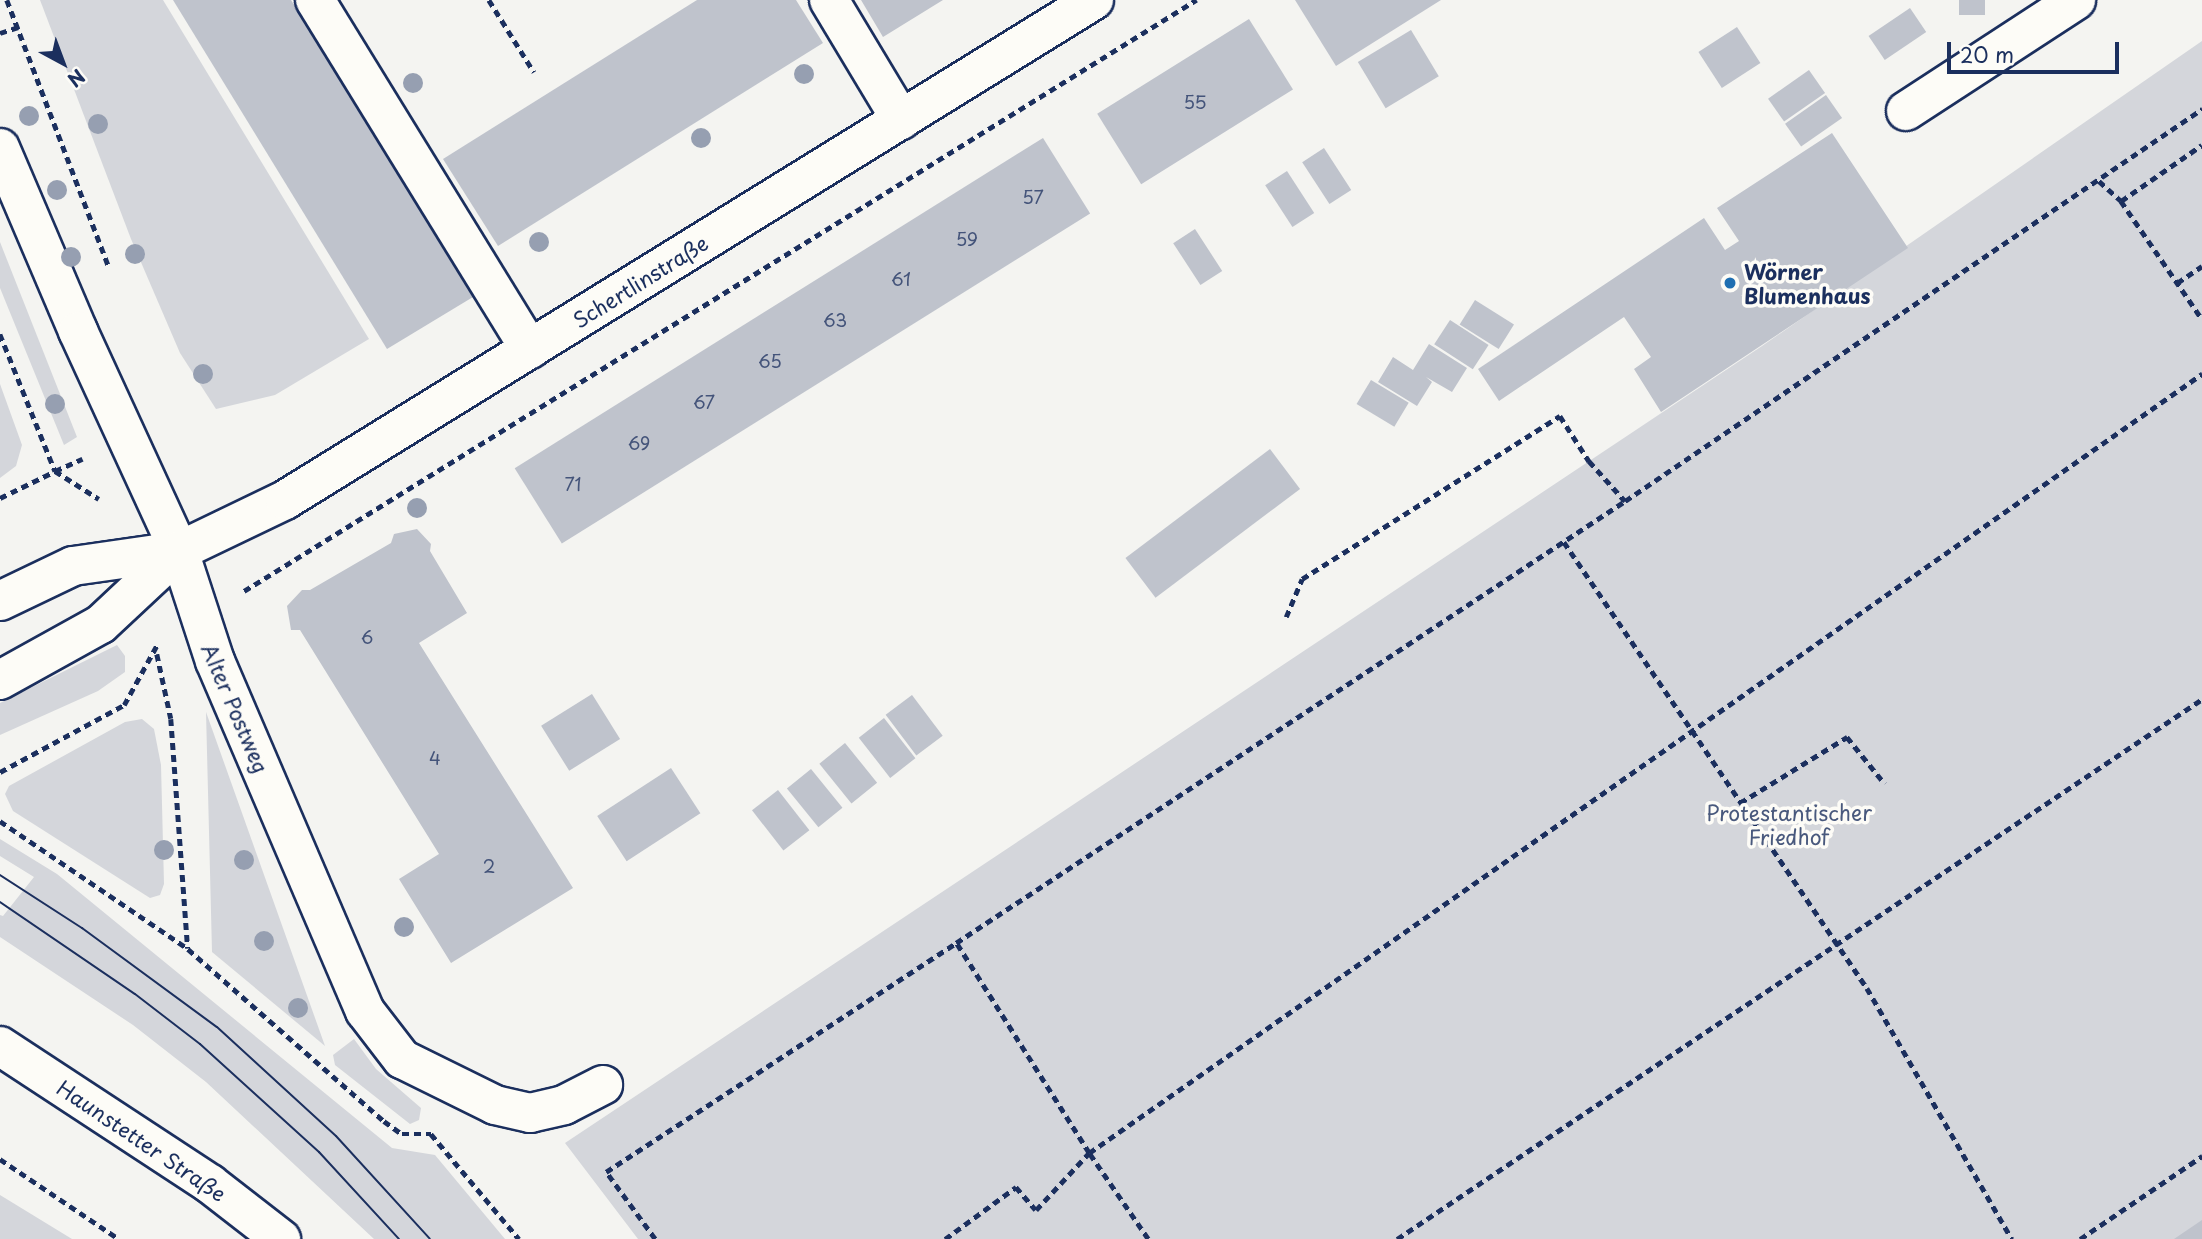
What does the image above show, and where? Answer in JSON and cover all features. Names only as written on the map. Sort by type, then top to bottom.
[{"type":"street","points":[[315,0],[530,349]]},
{"type":"street","points":[[829,0],[901,120]]},
{"type":"street","name":"Schertlinstraße","points":[[0,601],[73,566],[179,551],[285,500],[1094,0]]},
{"type":"street","points":[[1906,111],[2076,0]]},
{"type":"street","name":"Alter Postweg","points":[[0,148],[78,331],[179,551],[198,616],[365,1011],[402,1059],[456,1089],[495,1105],[530,1113],[564,1105],[603,1085]]},
{"type":"street","name":"Schertlinstraße","points":[[0,680],[101,625],[179,551]]},
{"type":"street","name":"Haunstetter Straße","points":[[0,1046],[211,1184],[281,1239]]},
{"type":"path","points":[[7,0],[112,275]]},
{"type":"path","points":[[489,0],[534,72]]},
{"type":"path","points":[[0,772],[124,705],[155,646],[198,616],[276,573],[1196,0]]},
{"type":"path","points":[[0,33],[18,27]]},
{"type":"path","points":[[655,1239],[606,1172],[1564,542],[2202,109]]},
{"type":"path","points":[[2121,201],[2202,145]]},
{"type":"path","points":[[2099,181],[2121,201],[2202,319]]},
{"type":"path","points":[[2177,283],[2202,266]]},
{"type":"path","points":[[0,334],[55,471],[111,507]]},
{"type":"path","points":[[945,1239],[1016,1187],[1036,1210],[1089,1153],[2202,374]]},
{"type":"path","points":[[1286,617],[1302,579],[1560,416],[1589,461],[1625,501]]},
{"type":"path","points":[[0,498],[55,471]]},
{"type":"path","points":[[1564,542],[1838,944],[2012,1239]]},
{"type":"path","points":[[155,646],[172,719],[188,949]]},
{"type":"path","points":[[1397,1239],[2202,699]]},
{"type":"path","points":[[1741,803],[1847,737],[1885,784]]},
{"type":"path","points":[[0,821],[188,949],[384,1121],[402,1133],[431,1134],[519,1239]]},
{"type":"path","points":[[956,943],[1089,1153],[1148,1239]]},
{"type":"path","points":[[2080,1239],[2202,1156]]},
{"type":"path","points":[[0,1159],[119,1239]]},
{"type":"green space","points":[[40,0],[163,0],[369,339],[275,395],[216,409],[180,353],[131,239]]},
{"type":"green space","name":"Protestantischer Friedhof","points":[[2202,41],[2202,1239],[638,1239],[565,1143],[1762,346]]},
{"type":"green space","points":[[0,242],[77,437],[64,445],[0,288]]},
{"type":"green space","points":[[0,384],[22,445],[16,466],[0,478]]},
{"type":"green space","points":[[117,645],[125,656],[125,672],[98,691],[0,735],[0,703]]},
{"type":"green space","points":[[206,712],[325,1046],[212,952]]},
{"type":"green space","points":[[142,719],[154,729],[161,765],[164,884],[160,895],[150,898],[13,811],[5,794],[9,786],[125,722]]},
{"type":"green space","points":[[0,839],[57,874],[392,1148],[435,1155],[505,1239],[374,1239],[206,1082],[133,1025],[0,937],[0,915],[3,916],[34,877],[0,856]]},
{"type":"green space","points":[[354,1039],[376,1069],[421,1108],[419,1120],[410,1124],[335,1065],[333,1055]]},
{"type":"green space","points":[[0,1195],[72,1239],[0,1239]]},
{"type":"building","points":[[173,0],[291,0],[473,297],[387,349]]},
{"type":"building","points":[[697,0],[796,0],[823,43],[498,246],[443,159]]},
{"type":"building","points":[[861,0],[943,0],[883,37]]},
{"type":"building","points":[[1295,0],[1441,0],[1336,66]]},
{"type":"building","points":[[1959,0],[1985,0],[1985,15],[1959,15]]},
{"type":"building","points":[[1910,8],[1926,32],[1885,60],[1869,36]]},
{"type":"building","points":[[1249,19],[1293,89],[1141,184],[1097,114]]},
{"type":"building","points":[[1737,27],[1760,63],[1722,88],[1698,52]]},
{"type":"building","points":[[1411,30],[1439,76],[1386,108],[1358,62]]},
{"type":"building","points":[[1809,70],[1825,93],[1784,122],[1768,99]]},
{"type":"building","points":[[1826,95],[1842,118],[1801,147],[1785,124]]},
{"type":"building","name":"Wörner Blumenhaus","points":[[1832,133],[1908,248],[1661,412],[1634,369],[1651,357],[1624,317],[1499,401],[1478,369],[1704,218],[1725,250],[1739,241],[1717,208]]},
{"type":"building","points":[[1043,138],[1090,213],[562,544],[515,468]]},
{"type":"building","points":[[1324,148],[1351,190],[1329,204],[1302,162]]},
{"type":"building","points":[[1287,171],[1314,213],[1292,227],[1265,185]]},
{"type":"building","points":[[1195,229],[1222,271],[1200,285],[1173,243]]},
{"type":"building","points":[[1475,300],[1514,324],[1499,349],[1460,325]]},
{"type":"building","points":[[1450,320],[1489,345],[1473,369],[1434,344]]},
{"type":"building","points":[[1429,344],[1467,368],[1452,392],[1426,377],[1432,382],[1417,406],[1378,382],[1393,357],[1413,370]]},
{"type":"building","points":[[1371,380],[1409,403],[1394,427],[1357,404]]},
{"type":"building","points":[[1270,449],[1300,489],[1156,598],[1125,558]]},
{"type":"building","points":[[417,529],[431,544],[430,551],[467,613],[419,643],[573,888],[451,963],[399,879],[439,854],[300,630],[291,630],[287,606],[302,590],[310,590],[391,543],[394,534]]},
{"type":"building","points":[[592,694],[620,739],[569,771],[541,726]]},
{"type":"building","points":[[912,695],[943,736],[916,756],[886,715]]},
{"type":"building","points":[[884,718],[915,758],[890,778],[859,738]]},
{"type":"building","points":[[845,743],[877,783],[851,803],[819,764]]},
{"type":"building","points":[[671,768],[700,813],[627,861],[597,816]]},
{"type":"building","points":[[811,769],[842,808],[818,827],[787,789]]},
{"type":"building","points":[[778,790],[809,830],[783,851],[752,810]]},
{"type":"building","points":[[2202,1220],[2202,1239],[2174,1239]]},
{"type":"tram line","points":[[0,875],[82,928],[217,1027],[336,1136],[430,1239]]},
{"type":"tram line","points":[[0,902],[135,994],[200,1044],[319,1152],[399,1239]]},
{"type":"place","name":"Wörner Blumenhaus","points":[[1730,283]]}]
